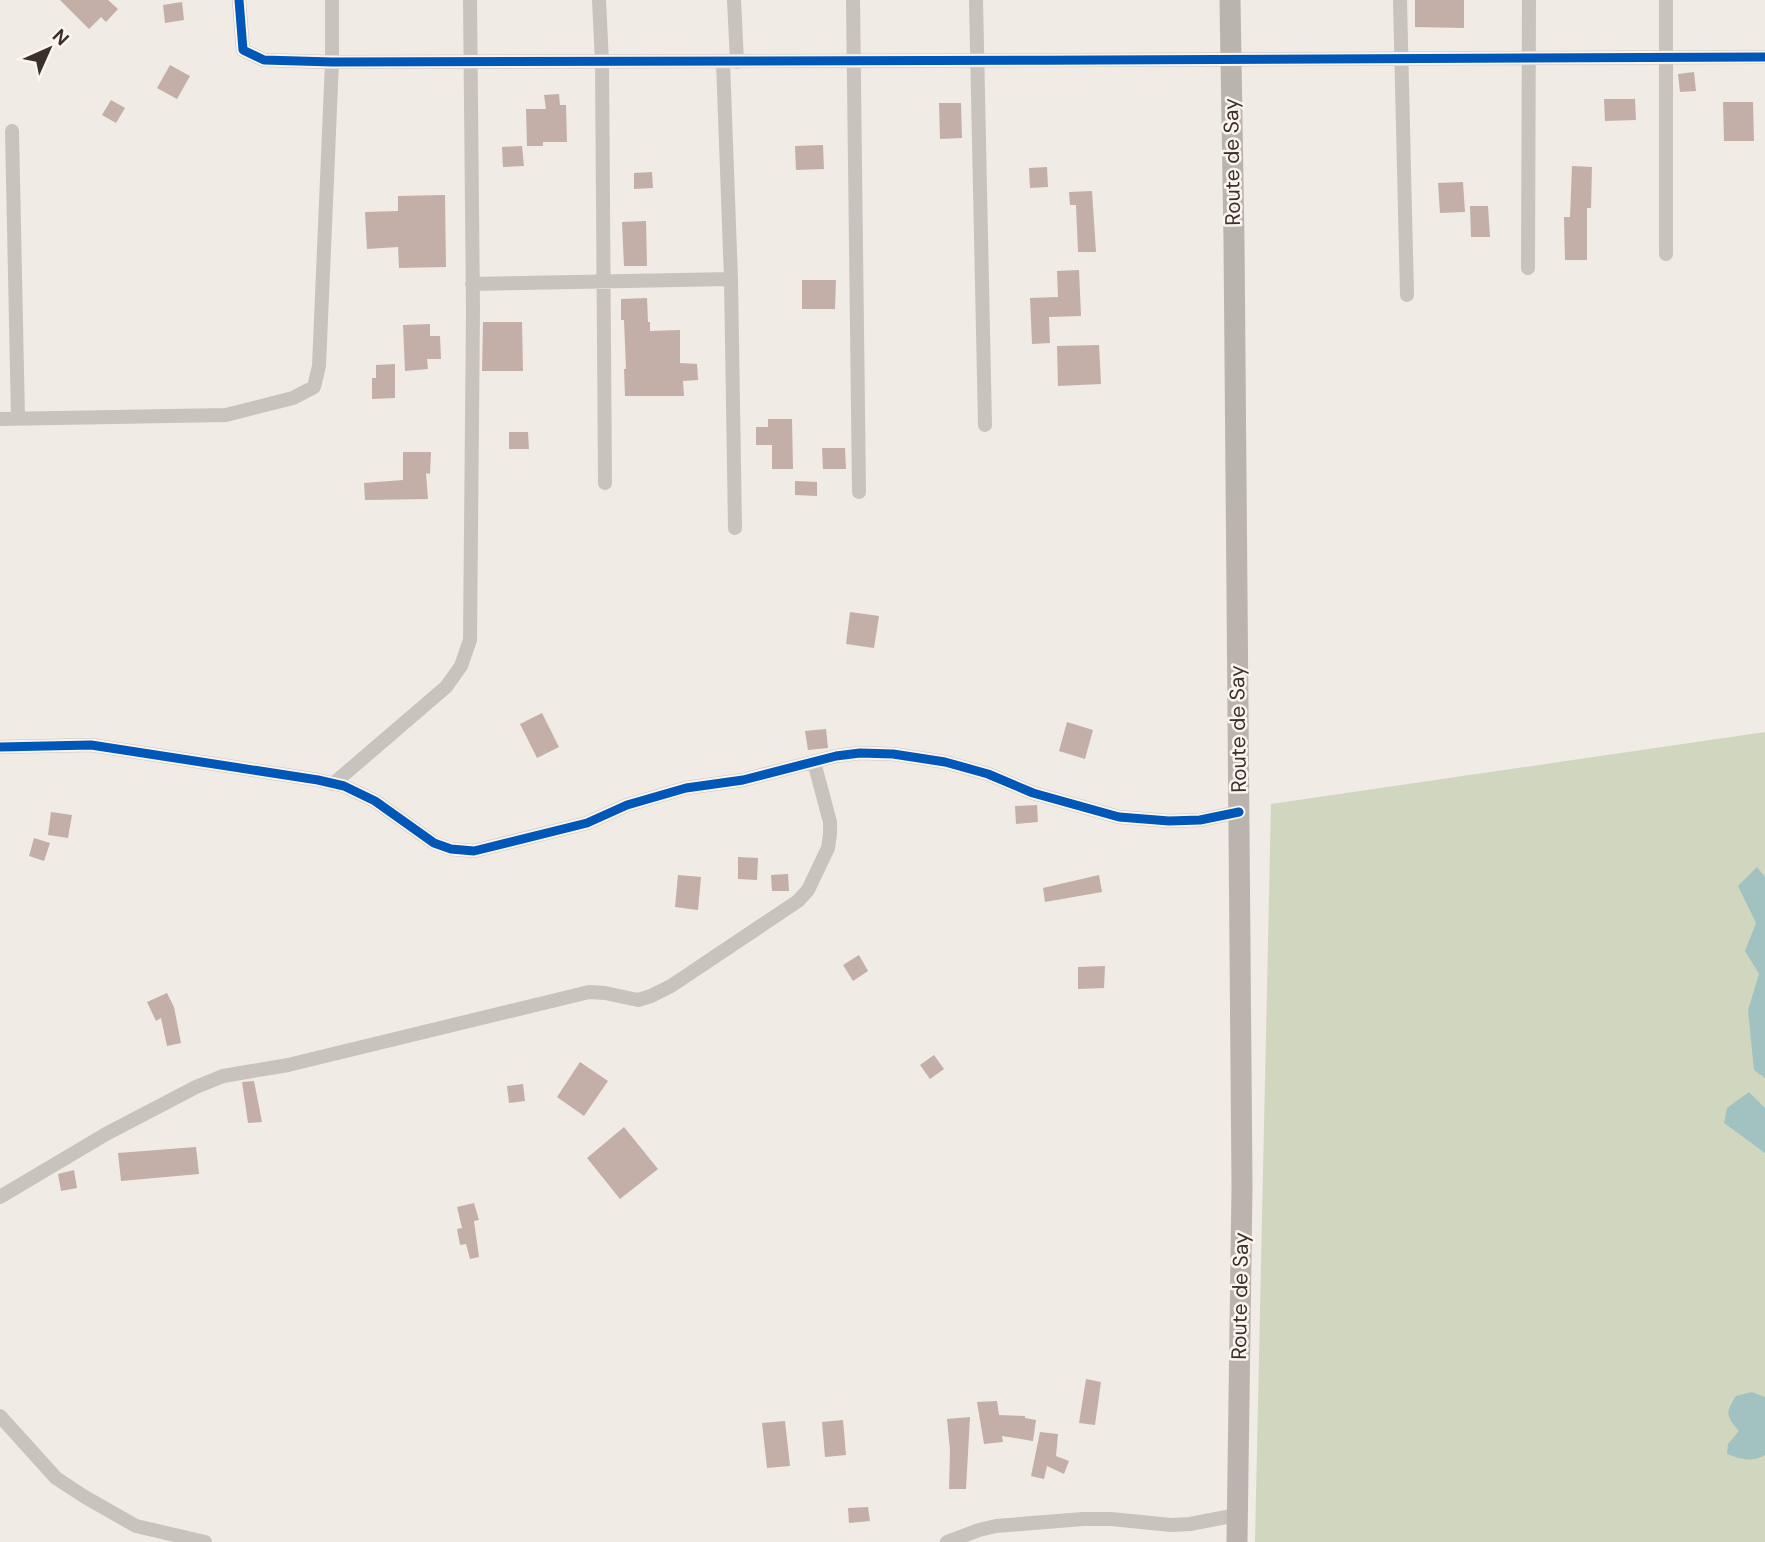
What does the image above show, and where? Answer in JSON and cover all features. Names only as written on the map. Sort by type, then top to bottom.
[{"type":"main road","name":"Route de Say","points":[[1230,0],[1242,1186],[1237,1542]]},
{"type":"street","points":[[239,0],[243,50],[264,60],[730,62],[1765,57]]},
{"type":"street","points":[[0,419],[226,415],[293,398],[314,387],[319,366],[332,62],[332,0]]},
{"type":"street","points":[[333,784],[446,687],[461,666],[470,640],[470,0]]},
{"type":"street","points":[[599,0],[602,62],[605,483]]},
{"type":"street","points":[[734,0],[730,62],[735,527]]},
{"type":"street","points":[[853,0],[859,492]]},
{"type":"street","points":[[976,0],[985,425]]},
{"type":"street","points":[[1400,0],[1407,295]]},
{"type":"street","points":[[1528,0],[1528,268]]},
{"type":"street","points":[[1666,254],[1667,0]]},
{"type":"street","points":[[12,131],[18,418]]},
{"type":"street","points":[[472,284],[732,279]]},
{"type":"street","points":[[0,747],[91,745],[344,786],[375,801],[434,843],[452,849],[474,850],[587,823],[626,805],[686,789],[743,780],[836,756],[860,753],[893,754],[945,762],[988,774],[1033,793],[1119,817],[1169,821],[1199,820],[1240,812]]},
{"type":"street","points":[[0,1197],[106,1134],[196,1087],[223,1076],[288,1065],[589,992],[638,1000],[671,986],[798,901],[808,890],[828,848],[830,834],[830,822],[814,762]]},
{"type":"street","points":[[0,1416],[56,1478],[85,1497],[136,1526],[205,1542]]},
{"type":"street","points":[[947,1542],[996,1526],[1083,1519],[1171,1525],[1237,1515]]},
{"type":"green space","points":[[1765,732],[1765,1542],[1255,1542],[1271,804]]},
{"type":"water","points":[[1757,867],[1765,877],[1765,1078],[1754,1070],[1748,1010],[1759,974],[1745,951],[1756,923],[1738,886]]},
{"type":"water","points":[[1749,1092],[1765,1108],[1765,1153],[1724,1123],[1727,1108]]},
{"type":"water","points":[[1752,1392],[1765,1397],[1765,1455],[1746,1459],[1727,1454],[1728,1444],[1739,1431],[1728,1414],[1736,1396]]},
{"type":"building","points":[[60,0],[108,0],[118,9],[106,22],[101,17],[89,29]]},
{"type":"building","points":[[1415,0],[1464,0],[1464,28],[1415,27]]},
{"type":"building","points":[[182,2],[184,20],[165,23],[163,5]]},
{"type":"building","points":[[170,65],[190,76],[177,99],[157,88]]},
{"type":"building","points":[[1694,72],[1696,91],[1680,92],[1678,74]]},
{"type":"building","points":[[559,94],[560,105],[566,105],[567,142],[543,142],[543,146],[527,146],[526,109],[546,109],[544,95]]},
{"type":"building","points":[[1604,99],[1635,99],[1636,120],[1605,121]]},
{"type":"building","points":[[111,100],[125,108],[116,123],[102,115]]},
{"type":"building","points":[[1723,102],[1753,102],[1754,141],[1724,141]]},
{"type":"building","points":[[939,103],[961,103],[962,138],[940,139]]},
{"type":"building","points":[[823,145],[824,169],[796,170],[795,146]]},
{"type":"building","points":[[522,146],[524,166],[503,167],[502,147]]},
{"type":"building","points":[[1572,166],[1592,167],[1591,208],[1587,208],[1587,260],[1565,260],[1564,217],[1570,217]]},
{"type":"building","points":[[1047,167],[1048,187],[1030,188],[1029,168]]},
{"type":"building","points":[[652,172],[653,188],[634,189],[634,173]]},
{"type":"building","points":[[1463,182],[1465,212],[1440,213],[1438,183]]},
{"type":"building","points":[[1092,191],[1096,252],[1078,252],[1076,205],[1070,205],[1069,192]]},
{"type":"building","points":[[445,195],[446,267],[399,268],[398,247],[367,249],[365,212],[398,211],[398,196]]},
{"type":"building","points":[[1470,206],[1488,206],[1490,237],[1471,237]]},
{"type":"building","points":[[646,221],[647,266],[624,266],[622,222]]},
{"type":"building","points":[[1079,270],[1081,316],[1049,317],[1050,343],[1032,344],[1030,298],[1058,297],[1057,271]]},
{"type":"building","points":[[802,280],[836,280],[835,309],[802,309]]},
{"type":"building","points":[[647,298],[650,331],[680,330],[680,363],[697,364],[698,380],[683,381],[684,396],[625,396],[624,320],[621,320],[621,299]]},
{"type":"building","points":[[483,322],[522,322],[523,371],[482,371]]},
{"type":"building","points":[[430,324],[430,336],[440,336],[441,359],[427,359],[428,369],[405,371],[403,325]]},
{"type":"building","points":[[1099,345],[1101,384],[1058,386],[1057,346]]},
{"type":"building","points":[[395,364],[395,398],[372,399],[372,378],[376,378],[376,365]]},
{"type":"building","points":[[768,419],[792,419],[793,469],[772,469],[772,445],[756,445],[756,427],[768,427]]},
{"type":"building","points":[[509,432],[528,432],[529,449],[509,449]]},
{"type":"building","points":[[822,448],[845,448],[846,469],[823,469]]},
{"type":"building","points":[[403,452],[431,452],[430,474],[426,473],[428,499],[365,500],[364,483],[403,480]]},
{"type":"building","points":[[795,481],[817,482],[817,496],[795,495]]},
{"type":"building","points":[[850,612],[879,616],[874,648],[846,644]]},
{"type":"building","points":[[542,713],[559,747],[537,758],[520,724]]},
{"type":"building","points":[[1067,722],[1093,730],[1085,759],[1059,751]]},
{"type":"building","points":[[826,729],[828,748],[808,750],[805,731]]},
{"type":"building","points":[[1037,805],[1038,822],[1016,824],[1015,806]]},
{"type":"building","points":[[51,812],[72,815],[68,838],[48,835]]},
{"type":"building","points":[[34,838],[50,843],[44,861],[29,856]]},
{"type":"building","points":[[738,857],[758,858],[757,880],[738,879]]},
{"type":"building","points":[[788,874],[789,891],[772,891],[771,875]]},
{"type":"building","points":[[678,875],[701,877],[698,910],[675,907]]},
{"type":"building","points":[[1099,875],[1102,892],[1045,902],[1043,888]]},
{"type":"building","points":[[859,955],[868,971],[853,981],[843,965]]},
{"type":"building","points":[[1105,966],[1104,988],[1078,989],[1078,967]]},
{"type":"building","points":[[167,993],[174,1007],[181,1043],[167,1046],[161,1018],[156,1021],[147,1002]]},
{"type":"building","points":[[934,1055],[944,1069],[930,1079],[920,1065]]},
{"type":"building","points":[[580,1062],[608,1081],[584,1116],[557,1097]]},
{"type":"building","points":[[254,1081],[262,1122],[248,1123],[242,1082]]},
{"type":"building","points":[[523,1084],[525,1101],[509,1103],[507,1086]]},
{"type":"building","points":[[624,1127],[658,1169],[620,1199],[587,1158]]},
{"type":"building","points":[[196,1147],[199,1174],[121,1181],[118,1153]]},
{"type":"building","points":[[74,1170],[77,1188],[61,1191],[58,1174]]},
{"type":"building","points":[[474,1203],[479,1220],[474,1221],[479,1257],[470,1259],[466,1244],[460,1245],[457,1229],[462,1228],[457,1207]]},
{"type":"building","points":[[1086,1379],[1101,1382],[1095,1425],[1079,1423]]},
{"type":"building","points":[[997,1401],[999,1415],[1025,1416],[1036,1420],[1033,1441],[1002,1436],[1003,1442],[984,1444],[977,1402]]},
{"type":"building","points":[[970,1417],[966,1489],[949,1489],[950,1450],[947,1419]]},
{"type":"building","points":[[843,1420],[846,1455],[825,1457],[822,1422]]},
{"type":"building","points":[[785,1421],[790,1466],[767,1468],[762,1423]]},
{"type":"building","points":[[1040,1432],[1058,1434],[1056,1456],[1069,1461],[1064,1474],[1047,1466],[1044,1479],[1031,1476]]},
{"type":"building","points":[[868,1507],[870,1521],[849,1523],[848,1508]]},
{"type":"cycle path","points":[[239,0],[243,50],[264,60],[690,62],[1765,57]]},
{"type":"cycle path","points":[[0,747],[91,745],[318,780],[344,786],[375,801],[434,843],[451,849],[474,851],[587,823],[627,805],[686,788],[743,780],[836,756],[860,753],[893,754],[945,762],[988,774],[1033,793],[1119,817],[1169,821],[1200,820],[1239,812]]}]
